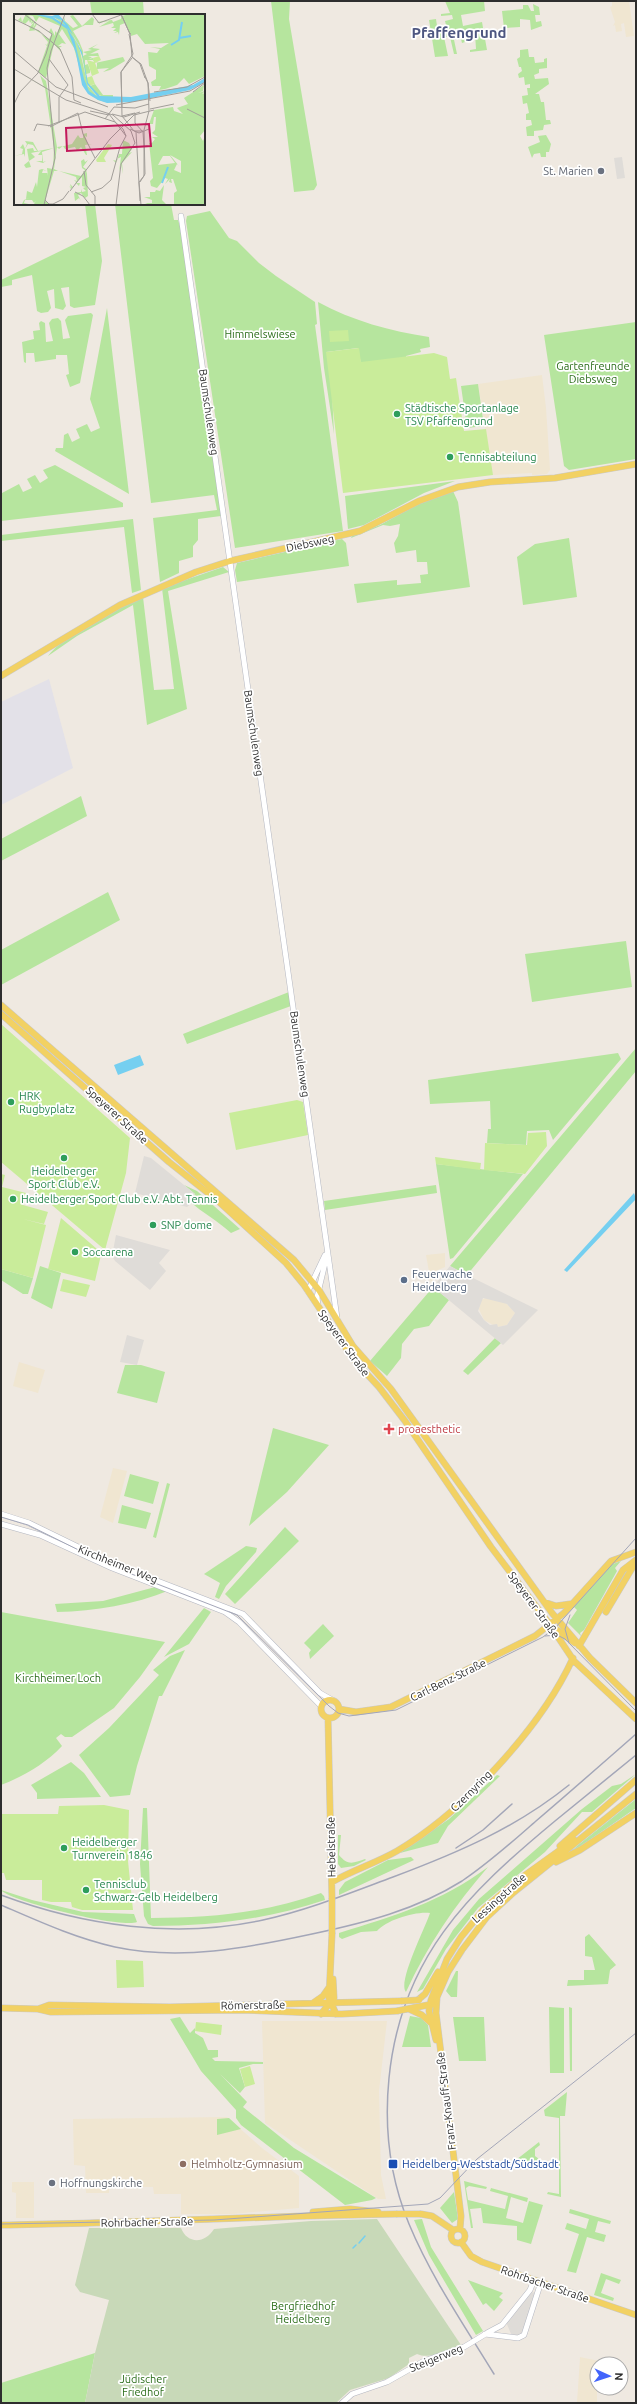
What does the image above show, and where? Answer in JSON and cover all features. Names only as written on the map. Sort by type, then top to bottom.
[{"type":"main road","name":"Diebsweg","points":[[1,676],[120,605],[163,585],[230,561],[360,531],[419,501],[458,487],[490,482],[555,478],[636,464]]},
{"type":"main road","name":"Speyerer Straße","points":[[1,1005],[272,1239],[312,1282],[319,1290],[338,1326],[365,1363],[387,1385],[405,1408],[557,1619],[580,1647],[636,1703]]},
{"type":"main road","name":"Speyerer Straße","points":[[1,1014],[256,1235],[286,1263],[308,1291],[354,1360],[386,1396],[405,1421],[491,1547],[550,1625],[574,1660],[636,1719]]},
{"type":"main road","points":[[636,1552],[611,1561],[550,1625],[580,1647],[608,1594],[623,1570],[636,1561]]},
{"type":"main road","points":[[606,1612],[636,1561]]},
{"type":"main road","points":[[544,1602],[564,1607],[573,1602]]},
{"type":"main road","name":"Carl-Benz-Straße","points":[[339,1709],[356,1712],[391,1707],[496,1657],[535,1636],[550,1625]]},
{"type":"main road","name":"Czernyring","points":[[332,1882],[398,1850],[449,1813],[520,1740],[554,1693],[574,1660]]},
{"type":"main road","points":[[321,1706],[325,1702],[334,1701],[339,1709],[336,1715],[328,1718]]},
{"type":"main road","name":"Hebelstraße","points":[[321,1706],[322,1715],[328,1718],[332,1882],[332,1976],[334,1998],[330,2004]]},
{"type":"main road","points":[[554,1854],[563,1843],[590,1818],[636,1780]]},
{"type":"main road","name":"Lessingstraße","points":[[432,2002],[454,1961],[487,1917],[583,1836],[636,1794]]},
{"type":"main road","points":[[550,1865],[580,1850],[636,1813]]},
{"type":"main road","name":"Lessingstraße","points":[[432,2002],[447,1959],[470,1925],[484,1909],[554,1854],[583,1836]]},
{"type":"main road","points":[[484,1909],[487,1917]]},
{"type":"main road","points":[[419,1999],[425,1994],[447,1959]]},
{"type":"main road","name":"Hebelstraße","points":[[330,2004],[330,1984],[332,1976]]},
{"type":"main road","points":[[313,2003],[323,1996],[330,1984]]},
{"type":"main road","name":"Römerstraße","points":[[38,2009],[49,2005],[170,2006],[313,2003],[330,2004],[419,1999],[432,2002]]},
{"type":"main road","points":[[432,2002],[416,2010],[432,2024]]},
{"type":"main road","name":"Franz-Knauff-Straße","points":[[432,2002],[432,2024],[439,2044]]},
{"type":"main road","name":"Franz-Knauff-Straße","points":[[432,2002],[439,2044],[461,2216],[460,2229]]},
{"type":"main road","points":[[321,2014],[330,2004],[336,2014]]},
{"type":"main road","name":"Römerstraße","points":[[1,2008],[38,2009],[51,2012],[241,2010],[321,2014],[397,2011],[409,2009],[416,2010]]},
{"type":"main road","name":"Rohrbacher Straße","points":[[1,2225],[210,2221],[293,2215],[421,2214],[432,2216],[452,2233],[454,2242],[461,2242],[475,2258],[636,2315]]},
{"type":"main road","points":[[452,2233],[460,2229],[465,2235],[461,2242]]},
{"type":"street","name":"Baumschulenweg","points":[[181,216],[338,1326]]},
{"type":"street","name":"Baumschulenweg","points":[[318,1307],[319,1290],[325,1267],[327,1250]]},
{"type":"street","points":[[308,1291],[327,1250]]},
{"type":"street","name":"Kirchheimer Weg","points":[[1,1514],[29,1523],[111,1563],[243,1614],[320,1693],[334,1701]]},
{"type":"street","name":"Kirchheimer Weg","points":[[1,1524],[40,1535],[93,1560],[231,1616]]},
{"type":"street","name":"Hebelstraße","points":[[231,1616],[239,1622],[321,1706]]},
{"type":"street","name":"Steigerweg","points":[[342,2403],[352,2394],[387,2382],[424,2360],[464,2347],[502,2325],[530,2290],[534,2280]]},
{"type":"street","points":[[484,2335],[520,2338],[526,2331],[541,2282]]},
{"type":"shaded area","points":[[612,1],[629,1],[634,36],[626,37],[624,23],[621,24],[622,31],[616,32],[615,25],[613,26],[615,22],[610,7],[612,6]]},
{"type":"shaded area","points":[[622,157],[625,178],[617,179],[614,158]]},
{"type":"shaded area","points":[[542,375],[546,408],[550,470],[547,474],[532,475],[532,473],[493,475],[478,384]]},
{"type":"shaded area","points":[[49,679],[73,768],[1,805],[1,702]]},
{"type":"shaded area","points":[[144,1156],[151,1158],[195,1194],[190,1200],[192,1203],[187,1207],[135,1193]]},
{"type":"shaded area","points":[[116,1235],[170,1250],[159,1263],[166,1271],[150,1290],[115,1261],[112,1256]]},
{"type":"shaded area","points":[[445,1253],[445,1267],[438,1270],[435,1274],[440,1273],[431,1283],[426,1255]]},
{"type":"shaded area","points":[[450,1266],[538,1310],[503,1345],[433,1287]],"holes":[[[483,1298],[507,1304],[515,1313],[507,1325],[498,1327],[497,1324],[490,1325],[484,1320],[478,1311]]]},
{"type":"shaded area","points":[[486,1298],[506,1303],[515,1313],[507,1325],[497,1327],[484,1320],[479,1309],[481,1300]]},
{"type":"shaded area","points":[[127,1335],[144,1340],[137,1365],[120,1362]]},
{"type":"shaded area","points":[[19,1362],[45,1370],[38,1393],[13,1386]]},
{"type":"shaded area","points":[[113,1468],[127,1471],[113,1523],[100,1517]]},
{"type":"shaded area","points":[[262,2021],[387,2021],[379,2091],[381,2175],[386,2199],[378,2199],[265,2123]]},
{"type":"shaded area","name":"Helmholtz-Gymnasium","points":[[227,2117],[262,2148],[299,2176],[299,2208],[232,2214],[181,2214],[181,2194],[154,2194],[153,2187],[109,2187],[109,2193],[86,2193],[85,2166],[74,2165],[73,2119]]},
{"type":"shaded area","points":[[12,2182],[34,2182],[34,2218],[16,2218],[16,2193],[12,2192]]},
{"type":"shaded area","points":[[530,2292],[536,2293],[523,2332],[517,2335],[511,2334],[506,2322]]},
{"type":"shaded area","points":[[580,2357],[589,2359],[589,2396],[597,2396],[597,2403],[577,2403]]},
{"type":"green space","points":[[90,1],[143,1],[144,14],[92,14]]},
{"type":"green space","points":[[271,1],[290,1],[289,19],[317,185],[314,190],[294,192]]},
{"type":"green space","points":[[445,1],[484,1],[485,11],[461,15],[463,26],[482,22],[487,50],[470,52],[470,50],[476,49],[475,34],[465,36],[465,42],[462,43],[461,39],[458,40],[457,34],[453,35],[457,54],[454,54],[450,37],[444,37],[448,56],[435,57],[429,20],[436,19],[437,26],[446,25],[445,21],[453,19],[452,15],[441,16],[441,14],[450,13]]},
{"type":"green space","points":[[533,4],[539,7],[540,15],[535,15],[536,22],[541,21],[542,26],[531,30],[530,20],[520,19],[520,27],[504,28],[502,11],[523,9],[523,5],[528,5],[531,11],[534,11]]},
{"type":"green space","points":[[528,49],[529,57],[534,57],[535,63],[544,62],[544,59],[547,58],[547,68],[539,69],[539,73],[534,75],[535,79],[548,78],[549,84],[535,94],[539,94],[541,102],[544,102],[546,120],[550,120],[551,124],[544,125],[543,130],[534,131],[534,136],[527,136],[526,127],[532,125],[531,120],[526,120],[526,114],[529,113],[527,103],[523,104],[522,96],[528,95],[527,88],[530,88],[530,84],[525,85],[524,77],[519,78],[518,74],[522,71],[521,67],[519,67],[517,59],[520,57],[520,50]]},
{"type":"green space","points":[[546,135],[551,144],[549,152],[546,152],[546,157],[541,157],[540,153],[534,154],[532,158],[528,147],[540,142],[538,136]]},
{"type":"green space","points":[[85,205],[95,205],[102,261],[95,305],[74,308],[70,306],[69,287],[61,288],[66,306],[63,310],[55,308],[54,289],[47,291],[51,308],[48,312],[41,313],[37,311],[32,275],[12,280],[12,285],[1,287],[1,280],[89,237]]},
{"type":"green space","points":[[115,205],[171,205],[174,220],[178,220],[221,516],[198,519],[198,540],[193,546],[193,557],[179,561],[179,573],[160,582],[153,518],[217,510],[214,495],[151,503]]},
{"type":"green space","name":"Himmelswiese","points":[[210,211],[229,238],[237,241],[259,263],[276,276],[315,302],[317,324],[315,325],[343,531],[235,548],[186,221],[187,216]]},
{"type":"green space","points":[[318,302],[358,320],[400,332],[429,337],[430,347],[420,349],[421,352],[406,356],[406,364],[332,392],[334,434],[324,368]],"holes":[[[358,348],[361,364],[326,352]]]},
{"type":"green space","points":[[107,308],[129,494],[55,451],[56,448],[63,448],[64,435],[68,433],[72,442],[80,438],[76,429],[87,424],[91,432],[100,428],[90,399]]},
{"type":"green space","points":[[91,313],[93,315],[80,383],[70,387],[66,375],[69,374],[67,355],[56,355],[56,359],[35,362],[34,353],[26,353],[26,363],[24,362],[22,342],[34,339],[33,331],[40,330],[39,323],[41,321],[45,323],[46,342],[53,341],[49,323],[52,319],[58,318],[61,321],[63,339],[70,338],[65,320],[68,316]]},
{"type":"green space","name":"Gartenfreunde Diebsweg","points":[[636,322],[636,459],[569,470],[564,466],[544,335]]},
{"type":"green space","points":[[348,330],[349,341],[330,342],[329,331]]},
{"type":"green space","name":"Städtische Sportanlage TSV Pfaffengrund","points":[[359,348],[361,362],[434,353],[447,357],[450,379],[456,378],[464,431],[486,429],[493,475],[343,493],[326,352]]},
{"type":"green space","points":[[478,384],[484,426],[467,428],[461,386]]},
{"type":"green space","points":[[55,465],[123,503],[123,507],[1,521],[2,493],[19,484],[23,492],[32,488],[27,479],[35,475],[40,483],[48,478],[43,470]]},
{"type":"green space","points":[[455,481],[424,493],[364,525],[348,529],[345,496]]},
{"type":"green space","points":[[453,491],[458,502],[470,587],[357,603],[354,584],[397,580],[397,585],[421,583],[420,575],[428,574],[427,562],[417,562],[416,550],[396,553],[394,543],[398,536],[400,524],[390,526],[383,525],[351,538],[352,536],[380,525],[424,501]]},
{"type":"green space","points":[[133,519],[141,590],[132,593],[124,527],[1,541],[1,535]]},
{"type":"green space","points":[[569,538],[577,597],[523,605],[517,557],[535,544]]},
{"type":"green space","points":[[342,539],[346,543],[349,566],[237,582],[235,570],[237,563]]},
{"type":"green space","points":[[223,567],[229,572],[168,591],[187,709],[147,725],[133,605],[77,636],[48,656],[55,648],[78,631],[143,597],[154,690],[174,689],[162,588]]},
{"type":"green space","points":[[81,796],[87,816],[1,861],[1,839]]},
{"type":"green space","points":[[108,892],[120,920],[1,985],[1,950]]},
{"type":"green space","points":[[626,941],[632,987],[532,1002],[525,954]]},
{"type":"green space","points":[[289,992],[291,1006],[187,1044],[183,1034]]},
{"type":"green space","name":"Heidelberger Sport Club e.V.","points":[[1,1024],[130,1138],[126,1173],[105,1250],[1,1162]]},
{"type":"green space","points":[[636,1048],[636,1071],[467,1275],[450,1266]]},
{"type":"green space","points":[[618,1053],[621,1059],[553,1140],[549,1130],[527,1131],[526,1145],[487,1143],[488,1129],[491,1129],[490,1101],[430,1104],[428,1080]]},
{"type":"green space","points":[[297,1100],[303,1102],[308,1135],[236,1150],[229,1113]]},
{"type":"green space","points":[[546,1132],[547,1146],[525,1174],[484,1170],[485,1143],[527,1145],[528,1133]]},
{"type":"green space","points":[[435,1157],[481,1163],[480,1170],[436,1164]]},
{"type":"green space","points":[[436,1164],[523,1174],[453,1258],[450,1259]]},
{"type":"green space","name":"Heidelberger Sport Club e.V.","points":[[1,1174],[5,1175],[2,1187],[26,1193],[23,1205],[48,1212],[44,1224],[23,1219],[46,1225],[33,1278],[1,1269]]},
{"type":"green space","points":[[184,1185],[197,1191],[240,1229],[231,1233],[194,1205],[189,1201],[195,1194]]},
{"type":"green space","points":[[436,1185],[437,1193],[325,1210],[324,1201]]},
{"type":"green space","name":"Soccarena","points":[[61,1218],[97,1249],[101,1255],[95,1281],[48,1269]]},
{"type":"green space","points":[[40,1266],[61,1273],[52,1309],[31,1298]]},
{"type":"green space","points":[[1,1269],[33,1278],[28,1294],[23,1294],[1,1280]]},
{"type":"green space","points":[[63,1279],[90,1285],[86,1297],[60,1291]]},
{"type":"green space","points":[[433,1287],[449,1300],[429,1326],[414,1329],[402,1344],[401,1358],[387,1376],[370,1361]]},
{"type":"green space","points":[[495,1338],[501,1343],[468,1375],[463,1371]]},
{"type":"green space","points":[[125,1365],[141,1365],[165,1372],[157,1403],[117,1393]]},
{"type":"green space","points":[[273,1428],[329,1445],[287,1492],[249,1526]]},
{"type":"green space","points":[[130,1474],[159,1482],[153,1504],[124,1496]]},
{"type":"green space","points":[[167,1483],[170,1484],[156,1538],[153,1537]]},
{"type":"green space","points":[[122,1505],[151,1513],[146,1529],[118,1523]]},
{"type":"green space","points":[[285,1527],[299,1541],[235,1604],[225,1594]]},
{"type":"green space","points":[[246,1546],[257,1548],[256,1552],[226,1586],[219,1599],[215,1597],[220,1583],[204,1574]]},
{"type":"green space","points":[[621,1561],[615,1568],[617,1571],[584,1630],[580,1633],[581,1636],[568,1623],[577,1610],[573,1606],[610,1565]]},
{"type":"green space","points":[[159,1586],[170,1590],[142,1600],[100,1609],[57,1612],[55,1604],[103,1601]]},
{"type":"green space","points":[[204,1608],[211,1612],[189,1644],[164,1657]]},
{"type":"green space","name":"Kirchheimer Loch","points":[[1,1612],[165,1642],[140,1677],[114,1708],[72,1737],[65,1737],[61,1734],[56,1738],[62,1746],[49,1758],[18,1778],[1,1785]]},
{"type":"green space","points":[[323,1624],[334,1636],[310,1659],[309,1653],[311,1650],[304,1643]]},
{"type":"green space","points":[[185,1650],[162,1696],[159,1696],[137,1766],[130,1795],[110,1797],[79,1755],[109,1728],[159,1675],[153,1670],[170,1656]]},
{"type":"green space","points":[[71,1762],[84,1773],[101,1797],[37,1799],[37,1793],[31,1785]]},
{"type":"green space","points":[[636,1774],[592,1812],[582,1812],[545,1852],[478,1908],[446,1949],[423,1989],[417,1992],[453,1930],[479,1899],[582,1809],[612,1786],[621,1784]]},
{"type":"green space","points":[[497,1775],[500,1776],[448,1826],[438,1843],[400,1853],[449,1819]]},
{"type":"green space","points":[[636,1799],[636,1808],[569,1854],[577,1846]]},
{"type":"green space","name":"Heidelberger Turnverein 1846","points":[[104,1805],[129,1810],[128,1861],[133,1910],[82,1910],[72,1907],[71,1902],[51,1902],[42,1900],[42,1880],[6,1880],[4,1873],[1,1873],[1,1814],[58,1814],[59,1806]]},
{"type":"green space","points":[[143,1808],[147,1808],[151,1918],[195,1917],[258,1910],[300,1900],[321,1893],[325,1900],[304,1907],[261,1917],[219,1923],[175,1926],[153,1926],[148,1924],[144,1916],[140,1864]]},
{"type":"green space","points":[[338,1835],[341,1835],[339,1855],[345,1861],[351,1863],[366,1860],[354,1866],[341,1868],[338,1864]]},
{"type":"green space","points":[[411,1857],[414,1860],[339,1895],[339,1890],[345,1882],[388,1860]]},
{"type":"green space","points":[[488,1867],[442,1926],[423,1958],[406,1992],[404,1987],[405,1978],[430,1913],[417,1913],[402,1917],[387,1923],[377,1931],[361,1932],[342,1939],[339,1937],[339,1933],[398,1914],[435,1899],[453,1890]]},
{"type":"green space","points":[[1,1890],[32,1900],[83,1912],[134,1914],[137,1922],[111,1922],[67,1913],[24,1901]]},
{"type":"green space","points":[[589,1934],[616,1965],[610,1970],[608,1984],[567,1986],[568,1980],[584,1980],[584,1970],[595,1970],[592,1957],[585,1956],[585,1937]]},
{"type":"green space","points":[[116,1960],[143,1961],[144,1987],[117,1988]]},
{"type":"green space","points":[[456,1971],[458,1971],[457,1997],[451,1997],[446,1991]]},
{"type":"green space","points":[[549,2007],[564,2008],[564,2073],[550,2073]]},
{"type":"green space","points":[[569,2007],[572,2008],[572,2071],[570,2071]]},
{"type":"green space","points":[[410,2016],[421,2018],[428,2025],[431,2047],[402,2047]]},
{"type":"green space","points":[[180,2017],[190,2033],[195,2028],[195,2033],[203,2038],[208,2050],[218,2050],[218,2057],[212,2058],[215,2061],[263,2062],[263,2064],[253,2064],[239,2068],[245,2087],[240,2093],[220,2074],[247,2102],[243,2107],[294,2148],[376,2198],[345,2205],[241,2125],[236,2118],[236,2110],[201,2071],[170,2019]]},
{"type":"green space","points":[[453,2017],[484,2017],[486,2061],[459,2061]]},
{"type":"green space","points":[[196,2022],[222,2025],[221,2035],[195,2031]]},
{"type":"green space","points":[[250,2066],[255,2084],[245,2087],[240,2069]]},
{"type":"green space","points":[[567,2092],[565,2116],[560,2116],[561,2197],[547,2194],[548,2192],[559,2194],[559,2118],[545,2116],[544,2110]]},
{"type":"green space","points":[[229,2118],[241,2129],[217,2135],[217,2119]]},
{"type":"green space","points":[[539,2142],[540,2145],[535,2149],[535,2156],[539,2159],[536,2169],[512,2163]]},
{"type":"green space","points":[[464,2181],[487,2187],[486,2189],[469,2186],[466,2188],[468,2200],[505,2209],[508,2196],[490,2191],[491,2188],[528,2198],[527,2202],[511,2197],[506,2218],[523,2223],[529,2201],[543,2205],[531,2244],[517,2240],[517,2226],[483,2223],[481,2208],[470,2209],[473,2228],[471,2228]]},
{"type":"green space","points":[[454,2192],[458,2219],[452,2223],[440,2208]]},
{"type":"green space","points":[[570,2209],[611,2221],[610,2224],[598,2221],[595,2232],[606,2235],[604,2242],[587,2237],[576,2273],[567,2271],[579,2234],[565,2229],[567,2223],[586,2229],[589,2219],[569,2213]]},
{"type":"green space","name":"Bergfriedhof Heidelberg","points":[[377,2219],[461,2345],[445,2352],[433,2355],[422,2356],[417,2354],[409,2358],[409,2364],[389,2378],[350,2390],[336,2403],[85,2403],[95,2353],[109,2300],[80,2292],[75,2285],[89,2228],[181,2228],[187,2237],[196,2240],[206,2237],[214,2229],[311,2221]]},
{"type":"green space","points":[[422,2219],[431,2247],[483,2331],[476,2335],[429,2255],[414,2220]]},
{"type":"green space","points":[[601,2273],[621,2280],[619,2284],[606,2279],[601,2293],[614,2298],[613,2301],[594,2295]]},
{"type":"green space","points":[[468,2280],[503,2293],[499,2297],[503,2300],[494,2311],[486,2303],[483,2305]]},
{"type":"green space","points":[[95,2353],[85,2403],[1,2403],[1,2383]]},
{"type":"water","points":[[140,1055],[144,1065],[118,1075],[114,1065]]},
{"type":"water","points":[[634,1193],[636,1199],[567,1272],[564,1270]]},
{"type":"waterway","points":[[359,2243],[365,2236]]},
{"type":"waterway","points":[[353,2248],[356,2245]]},
{"type":"tram line","points":[[1,1517],[28,1525],[111,1566],[237,1615],[329,1706],[338,1713],[349,1716],[396,1710],[543,1637],[555,1628],[636,1538]]},
{"type":"tram line","points":[[569,1643],[565,1629],[570,1615]]},
{"type":"tram line","points":[[545,1636],[557,1635],[565,1639],[636,1711]]},
{"type":"tram line","points":[[1,2224],[214,2220],[428,2204],[440,2198],[477,2159],[636,2033]]},
{"type":"railway","points":[[1,1905],[57,1929],[86,1939],[115,1947],[164,1953],[214,1951],[263,1944],[370,1920],[408,1908],[462,1881],[491,1860],[636,1734]]},
{"type":"railway","points":[[494,2374],[427,2263],[402,2207],[393,2171],[387,2115],[389,2078],[396,2035],[408,1997],[424,1963],[444,1932],[467,1903],[523,1848],[636,1755]]},
{"type":"railway","points":[[1,1895],[65,1915],[97,1922],[130,1926],[164,1929],[197,1928],[230,1926],[263,1920],[329,1901],[463,1849],[507,1827],[549,1800],[569,1785]]},
{"type":"railway","points":[[456,1848],[483,1830],[512,1804]]},
{"type":"place","name":"St. Marien","points":[[601,171]]},
{"type":"place","name":"Städtische Sportanlage TSV Pfaffengrund","points":[[397,414]]},
{"type":"place","name":"Tennisabteilung","points":[[450,457]]},
{"type":"place","name":"HRK Rugbyplatz","points":[[11,1102]]},
{"type":"place","name":"Heidelberger Sport Club e.V.","points":[[64,1158]]},
{"type":"place","name":"Heidelberger Sport Club e.V. Abt. Tennis","points":[[13,1199]]},
{"type":"place","name":"SNP dome","points":[[153,1225]]},
{"type":"place","name":"Soccarena","points":[[75,1252]]},
{"type":"place","name":"Feuerwache Heidelberg","points":[[404,1280]]},
{"type":"place","name":"proaesthetic","points":[[389,1429]]},
{"type":"place","name":"Heidelberger Turnverein 1846","points":[[64,1848]]},
{"type":"place","name":"Tennisclub Schwarz-Gelb Heidelberg","points":[[86,1890]]},
{"type":"place","name":"Helmholtz-Gymnasium","points":[[183,2164]]},
{"type":"place","name":"Heidelberg-Weststadt/Südstadt","points":[[393,2164]]},
{"type":"place","name":"Hoffnungskirche","points":[[52,2183]]},
{"type":"district","name":"Pfaffengrund","points":[[459,32]]},
{"type":"park label","name":"Jüdischer Friedhof","points":[[143,2385]]}]
